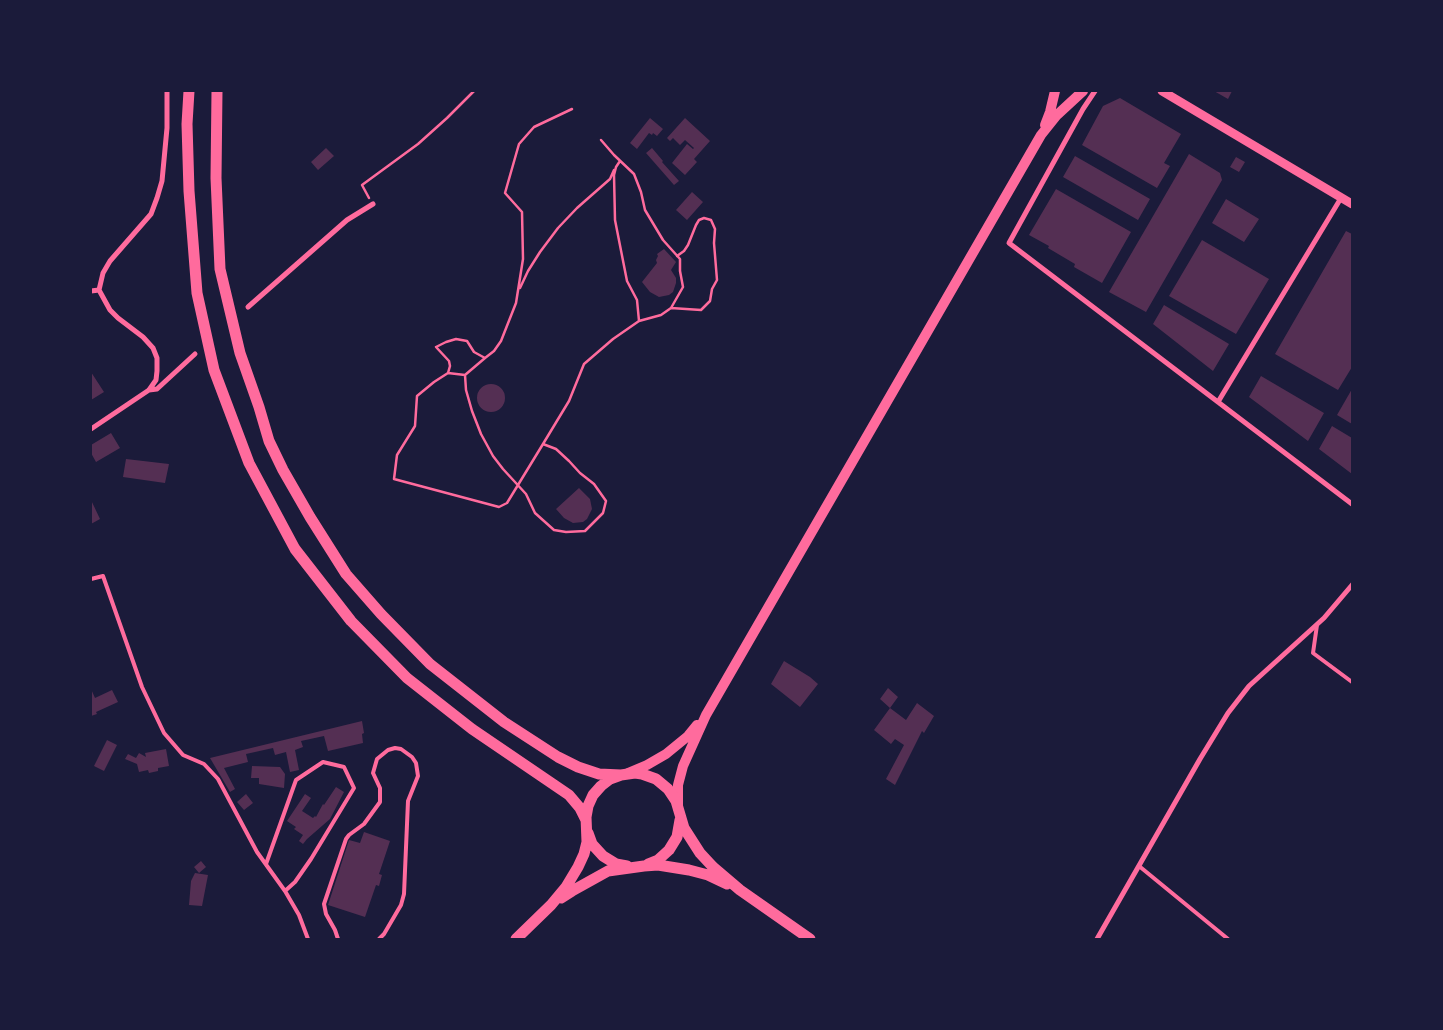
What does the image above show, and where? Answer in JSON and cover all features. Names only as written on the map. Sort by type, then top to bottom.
[{"type":"main road","points":[[189,91],[187,124],[189,191],[197,294],[214,370],[249,463],[295,549],[351,621],[407,678],[472,729],[568,795],[580,808],[592,844],[602,856],[616,864],[631,867]]},
{"type":"main road","points":[[217,91],[216,178],[220,269],[240,353],[269,441],[310,517],[346,574],[381,614],[430,664],[504,722],[558,757],[578,767],[599,774],[642,774],[656,779],[672,795],[684,828],[700,853],[713,867],[740,890],[810,939]]},
{"type":"main road","points":[[644,866],[658,860],[673,844],[679,829],[678,786],[684,766],[706,715],[1041,135],[1050,112],[1055,91]]},
{"type":"main road","points":[[1041,135],[1057,115],[1083,91]]},
{"type":"main road","points":[[516,939],[551,905],[566,887],[578,867],[587,842],[588,806],[593,795],[610,779],[647,765],[666,754],[688,736],[706,715]]},
{"type":"main road","points":[[551,905],[608,871],[631,867],[665,866],[708,875],[740,890]]},
{"type":"street","points":[[150,390],[156,380],[157,372],[157,358],[153,348],[143,337],[110,310],[99,290],[103,273],[110,261],[151,214],[157,198],[162,181],[167,128],[167,91]]},
{"type":"street","points":[[1095,91],[1009,243],[1352,504]]},
{"type":"street","points":[[1162,91],[1352,204]]},
{"type":"street","points":[[1218,402],[1341,198]]},
{"type":"street","points":[[248,307],[347,220],[373,204]]},
{"type":"street","points":[[91,290],[99,290]]},
{"type":"street","points":[[91,429],[150,390],[157,389],[195,354]]},
{"type":"street","points":[[1097,939],[1200,758],[1228,713],[1249,686],[1317,625],[1352,585]]},
{"type":"lane","points":[[91,578],[103,576],[142,686],[164,733],[183,755],[204,764],[218,779],[257,852],[299,914],[308,939]]},
{"type":"lane","points":[[1317,625],[1313,653],[1352,682]]},
{"type":"lane","points":[[338,939],[326,914],[324,904],[346,839],[364,824],[380,802],[380,788],[373,773],[377,759],[388,750],[395,748],[402,749],[412,758],[416,764],[418,776],[408,801],[404,894],[401,906],[380,939]]},
{"type":"lane","points":[[266,864],[296,780],[323,762],[344,768],[354,788],[295,882],[285,891]]},
{"type":"lane","points":[[1139,866],[1228,939]]},
{"type":"path","points":[[373,204],[362,185],[418,144],[474,91]]},
{"type":"path","points":[[572,109],[534,127],[519,144],[505,193],[522,212],[523,260],[516,303],[501,341],[494,351],[465,375],[448,373],[417,396],[415,426],[397,455],[394,479],[499,507],[507,503],[569,401],[584,364],[613,339],[639,321],[662,315],[671,308],[684,287],[680,271],[680,259],[663,240],[645,210],[634,174],[601,140]]},
{"type":"path","points":[[518,290],[532,265],[558,228],[577,208],[610,179],[620,161]]},
{"type":"path","points":[[615,169],[616,220],[619,243],[626,281],[637,300],[639,321]]},
{"type":"path","points":[[671,308],[701,310],[710,301],[712,289],[717,280],[714,244],[716,229],[711,220],[704,218],[699,220],[688,245],[677,256]]},
{"type":"path","points":[[448,373],[449,361],[436,347],[446,342],[456,339],[467,341],[474,352],[485,358]]},
{"type":"path","points":[[465,375],[466,390],[481,434],[494,456],[526,494],[535,513],[554,530],[566,532],[585,531],[603,513],[606,501],[594,484],[556,449],[544,444]]},
{"type":"building","points":[[1214,91],[1232,91],[1228,99]]},
{"type":"building","points":[[1120,98],[1181,134],[1164,163],[1170,166],[1157,188],[1082,145],[1103,106]]},
{"type":"building","points":[[650,118],[663,129],[657,136],[649,133],[637,149],[630,143]]},
{"type":"building","points":[[685,118],[710,141],[694,159],[697,162],[685,175],[672,163],[687,144],[694,148],[685,140],[680,145],[673,138],[670,141],[667,138]]},
{"type":"building","points":[[326,148],[334,156],[318,170],[311,162]]},
{"type":"building","points":[[652,148],[679,181],[674,185],[646,153]]},
{"type":"building","points":[[1189,154],[1220,173],[1222,180],[1146,312],[1109,292]]},
{"type":"building","points":[[1075,156],[1150,199],[1138,220],[1063,177]]},
{"type":"building","points":[[1236,157],[1245,162],[1239,172],[1230,167]]},
{"type":"building","points":[[1056,189],[1131,232],[1102,283],[1074,267],[1075,264],[1029,235]]},
{"type":"building","points":[[692,192],[703,202],[687,220],[676,210]]},
{"type":"building","points":[[1226,199],[1259,219],[1244,242],[1212,223]]},
{"type":"building","points":[[1346,231],[1352,234],[1352,367],[1338,390],[1275,354]]},
{"type":"building","points":[[1202,240],[1269,279],[1236,334],[1169,296]]},
{"type":"building","points":[[664,249],[676,262],[671,270],[676,278],[676,283],[673,292],[659,297],[650,292],[642,282],[657,263],[657,254]]},
{"type":"building","points":[[1164,305],[1229,344],[1213,371],[1153,324]]},
{"type":"building","points":[[91,372],[104,392],[91,400]]},
{"type":"building","points":[[1261,376],[1324,413],[1308,441],[1249,397]]},
{"type":"building","points":[[491,384],[501,388],[505,398],[501,408],[491,412],[481,408],[477,398],[481,388]]},
{"type":"building","points":[[1352,389],[1352,424],[1337,415]]},
{"type":"building","points":[[1332,426],[1352,438],[1352,474],[1319,449]]},
{"type":"building","points":[[111,433],[120,448],[96,462],[91,453],[91,445]]},
{"type":"building","points":[[126,459],[169,464],[165,483],[123,477]]},
{"type":"building","points":[[579,488],[590,499],[592,509],[587,519],[583,522],[573,523],[564,518],[556,509]]},
{"type":"building","points":[[91,500],[100,519],[91,524]]},
{"type":"building","points":[[784,661],[818,684],[800,707],[771,684]]},
{"type":"building","points":[[888,688],[898,697],[890,708],[880,699]]},
{"type":"building","points":[[91,689],[95,698],[112,690],[118,702],[91,716]]},
{"type":"building","points":[[917,703],[934,716],[924,733],[922,731],[895,785],[886,779],[904,745],[895,739],[891,744],[874,730],[890,708],[906,720]]},
{"type":"building","points":[[362,721],[363,743],[328,751],[324,736],[301,741],[303,747],[295,750],[299,770],[290,772],[286,752],[275,755],[273,748],[246,754],[248,762],[224,768],[235,789],[230,792],[210,758]]},
{"type":"building","points":[[107,740],[117,745],[104,771],[94,766]]},
{"type":"building","points":[[166,749],[169,766],[158,768],[158,771],[149,773],[148,770],[139,772],[137,764],[125,759],[128,754],[136,758],[139,753],[146,757],[145,753]]},
{"type":"building","points":[[252,766],[280,767],[285,774],[284,788],[259,784],[259,778],[251,778]]},
{"type":"building","points":[[336,787],[344,792],[330,819],[303,844],[299,841],[303,835],[287,821],[305,794],[311,798],[302,811],[313,818],[316,817]]},
{"type":"building","points":[[246,794],[253,803],[244,810],[237,802]]},
{"type":"building","points":[[364,832],[390,841],[379,874],[382,875],[379,886],[376,885],[365,917],[328,905],[349,840],[360,843]]},
{"type":"building","points":[[201,861],[206,867],[199,873],[194,867]]},
{"type":"building","points":[[195,873],[208,875],[202,906],[189,905],[191,881]]}]
